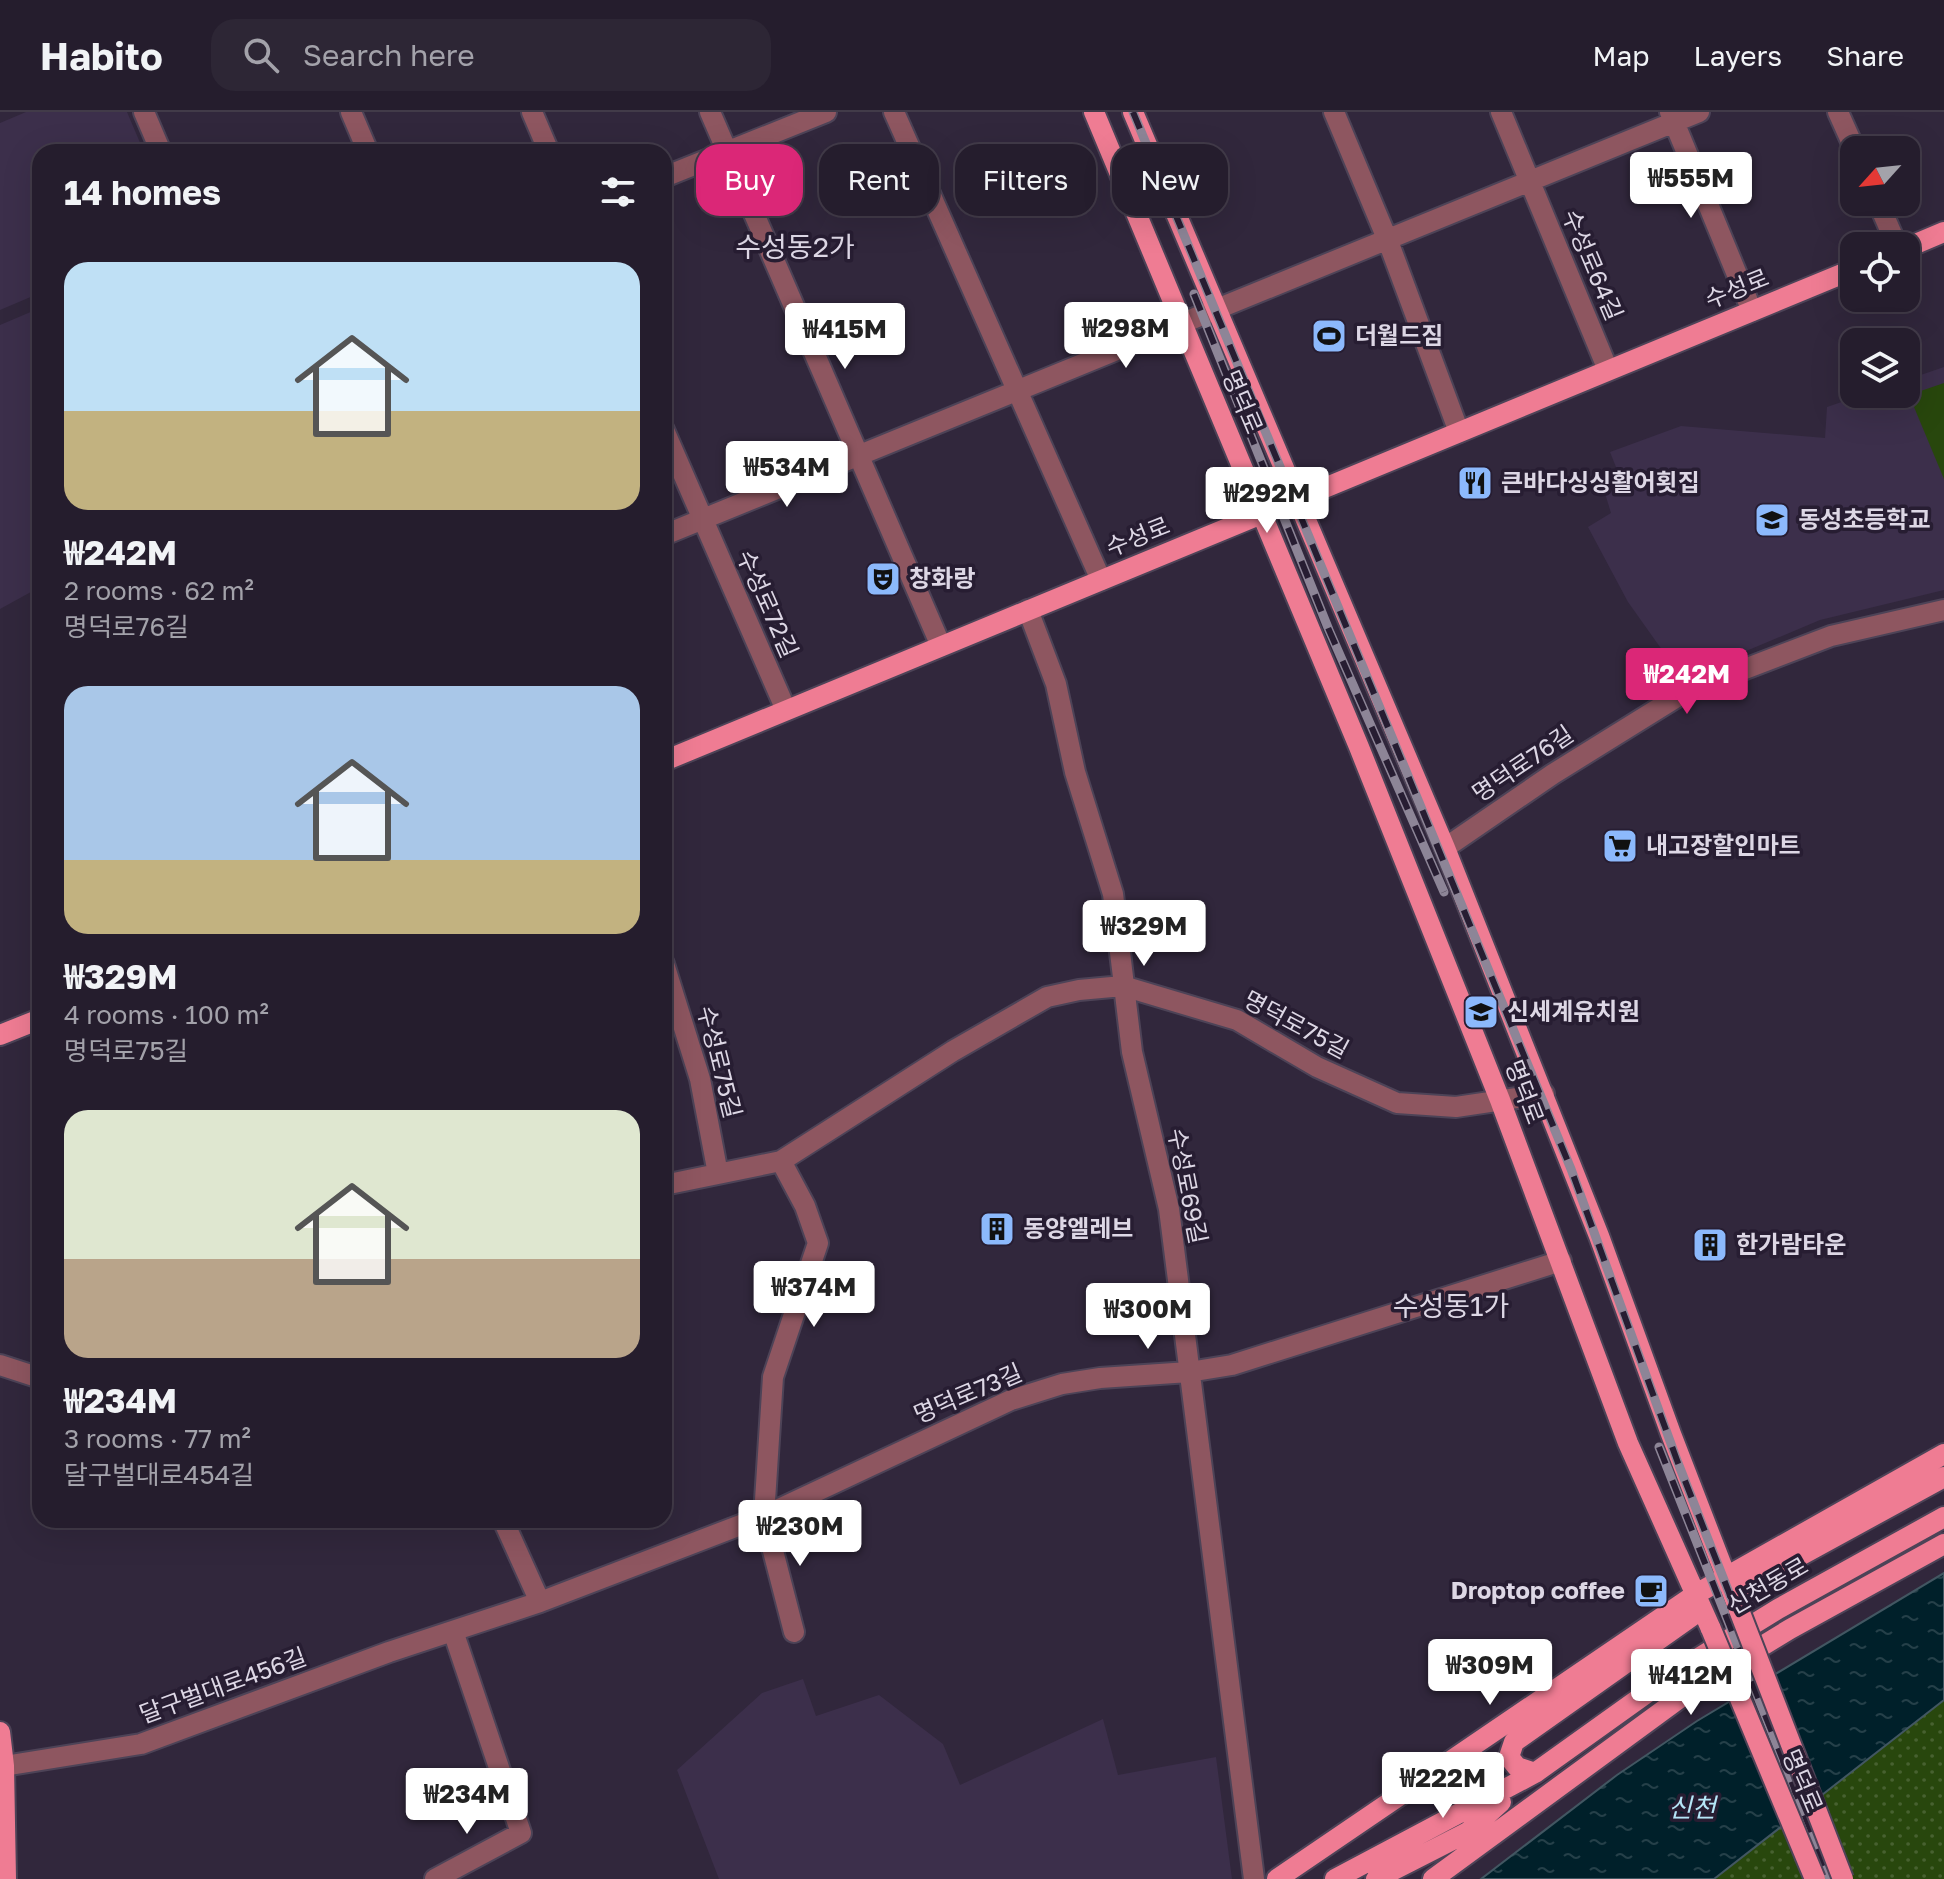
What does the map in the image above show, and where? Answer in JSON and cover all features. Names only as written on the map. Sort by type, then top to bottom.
[{"type":"main road","name":"명덕로","points":[[1094,112],[1500,1100],[1628,1443],[1699,1601],[1815,1879]]},
{"type":"main road","name":"명덕로","points":[[1133,112],[1445,848],[1544,1094],[1843,1879]]},
{"type":"main road","points":[[1920,242],[1944,232]]},
{"type":"main road","name":"수성로","points":[[672,758],[1840,275]]},
{"type":"main road","points":[[0,1035],[32,1022]]},
{"type":"main road","points":[[1734,1593],[1944,1454]]},
{"type":"main road","points":[[1277,1879],[1699,1601],[1734,1593],[1944,1477]]},
{"type":"main road","points":[[1921,1490],[1931,1492],[1938,1506],[1922,1532]]},
{"type":"main road","name":"신천동로","points":[[1335,1879],[1530,1777],[1691,1662],[1778,1609],[1922,1532],[1944,1517]]},
{"type":"main road","name":"신천동로","points":[[1433,1879],[1695,1687],[1790,1629],[1944,1544]]},
{"type":"main road","points":[[1376,1879],[1468,1832],[1530,1777],[1509,1757],[1514,1742],[1699,1601]]},
{"type":"main road","points":[[0,1732],[4,1766],[6,1879]]},
{"type":"street","points":[[144,112],[158,144]]},
{"type":"street","points":[[351,112],[365,144]]},
{"type":"street","points":[[532,112],[546,144]]},
{"type":"street","points":[[710,112],[722,144]]},
{"type":"street","points":[[748,144],[826,112]]},
{"type":"street","points":[[894,112],[1101,580]]},
{"type":"street","points":[[1334,112],[1388,241],[1459,432]]},
{"type":"street","name":"수성로64길","points":[[1501,112],[1608,370]]},
{"type":"street","points":[[672,532],[1388,241],[1672,117],[1699,112]]},
{"type":"street","points":[[1838,112],[1849,136]]},
{"type":"street","points":[[1672,117],[1752,311]]},
{"type":"street","points":[[672,174],[696,165]]},
{"type":"street","points":[[753,216],[941,646]]},
{"type":"street","name":"수성로72길","points":[[672,450],[700,520],[786,710]]},
{"type":"street","name":"수성로69길","points":[[1028,610],[1056,684],[1075,772],[1113,894],[1132,1052],[1169,1209],[1254,1879]]},
{"type":"street","name":"명덕로76길","points":[[1445,848],[1553,774],[1685,692],[1831,636],[1944,610]]},
{"type":"street","name":"명덕로75길","points":[[781,1161],[941,1058],[1047,997],[1123,986],[1237,1020],[1317,1067],[1397,1103],[1436,1108],[1544,1094]]},
{"type":"street","name":"수성로75길","points":[[672,990],[700,1079],[718,1174]]},
{"type":"street","points":[[672,1183],[781,1161],[805,1206],[818,1243],[773,1377],[764,1516],[794,1632]]},
{"type":"street","name":"명덕로73길","points":[[764,1516],[1011,1400],[1062,1384],[1232,1365],[1561,1261]]},
{"type":"street","points":[[0,1365],[32,1375]]},
{"type":"street","name":"달구벌대로456길","points":[[4,1766],[141,1744],[540,1602],[764,1516]]},
{"type":"street","points":[[507,1528],[540,1602]]},
{"type":"street","points":[[435,1879],[521,1833],[453,1631]]},
{"type":"shaded area","points":[[26,112],[127,112],[141,144],[32,144],[32,296],[0,310],[0,123]]},
{"type":"shaded area","points":[[32,311],[32,591],[0,609],[0,325]]},
{"type":"shaded area","name":"동성초등학교","points":[[1944,367],[1944,590],[1820,620],[1682,678],[1628,602],[1588,527],[1611,513],[1604,490],[1622,482],[1610,452],[1681,426],[1825,438],[1827,407],[1840,403],[1840,408],[1920,408],[1920,375]]},
{"type":"shaded area","points":[[803,1679],[816,1716],[879,1695],[943,1744],[960,1785],[1103,1719],[1118,1775],[1216,1757],[1232,1879],[719,1879],[677,1770],[762,1693]]},
{"type":"green space","points":[[1944,383],[1944,479],[1914,408],[1920,408],[1920,391]]},
{"type":"green space","points":[[1944,1700],[1944,1879],[1715,1879]]},
{"type":"water","name":"신천","points":[[1944,1573],[1944,1700],[1714,1879],[1481,1879],[1617,1775],[1697,1721]]},
{"type":"pier","points":[[1759,1680],[1812,1807],[1794,1821],[1739,1691]]},
{"type":"railway","points":[[1133,112],[1571,1169],[1678,1463],[1763,1679],[1847,1879]]},
{"type":"railway","points":[[1194,294],[1329,630],[1444,892]]},
{"type":"railway","points":[[1659,1447],[1830,1879]]},
{"type":"place","name":"더월드짐","points":[[1329,336]]},
{"type":"place","name":"큰바다싱싱활어횟집","points":[[1475,483]]},
{"type":"place","name":"동성초등학교","points":[[1772,520]]},
{"type":"place","name":"창화랑","points":[[883,579]]},
{"type":"place","name":"내고장할인마트","points":[[1620,846]]},
{"type":"place","name":"신세계유치원","points":[[1481,1012]]},
{"type":"place","name":"동양엘레브","points":[[997,1229]]},
{"type":"place","name":"한가람타운","points":[[1710,1245]]},
{"type":"place","name":"Droptop coffee","points":[[1651,1591]]},
{"type":"district","name":"수성동2가","points":[[795,247]]},
{"type":"district","name":"수성동1가","points":[[1451,1306]]}]
